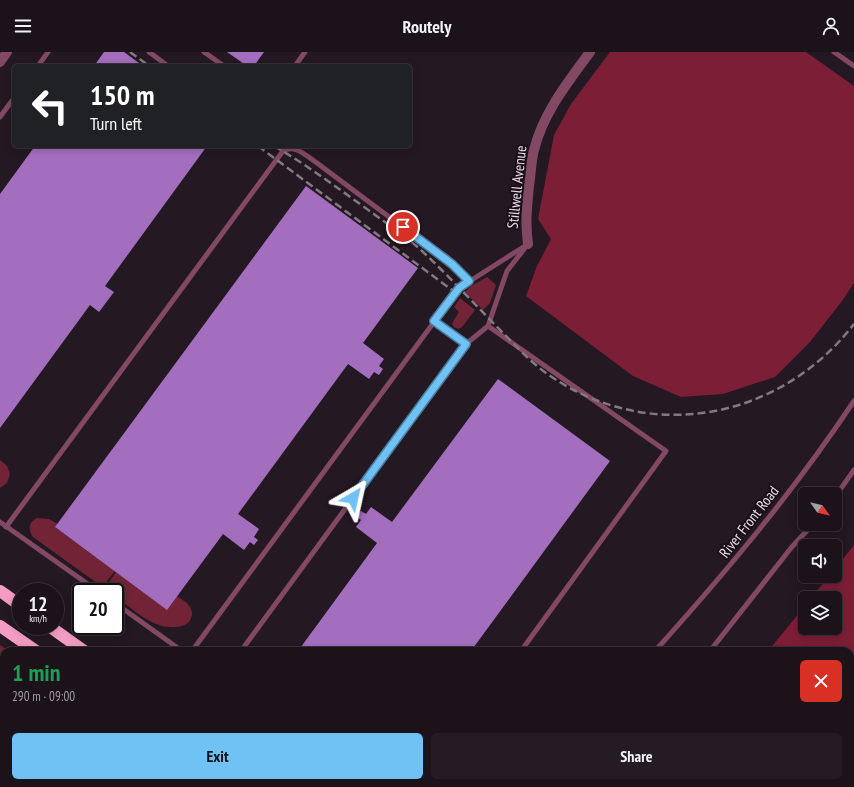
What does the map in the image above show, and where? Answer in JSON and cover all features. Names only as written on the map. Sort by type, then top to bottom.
[{"type":"highway","points":[[0,591],[12,600]]},
{"type":"highway","points":[[0,626],[30,647]]},
{"type":"highway","points":[[62,635],[78,647]]},
{"type":"street","points":[[0,62],[7,52]]},
{"type":"street","name":"Stillwell Avenue","points":[[528,244],[525,227],[526,210],[534,150],[540,131],[564,87],[590,52]]},
{"type":"lane","points":[[39,64],[48,52]]},
{"type":"lane","points":[[149,52],[165,64]]},
{"type":"lane","points":[[204,52],[221,64]]},
{"type":"lane","points":[[296,64],[305,52]]},
{"type":"lane","points":[[834,52],[854,66]]},
{"type":"lane","points":[[0,117],[12,101]]},
{"type":"lane","points":[[6,527],[283,148]]},
{"type":"lane","points":[[289,148],[295,149],[317,163],[452,264],[469,281]]},
{"type":"lane","points":[[195,647],[459,288],[528,244]]},
{"type":"lane","points":[[244,647],[466,344],[488,326],[508,271],[528,244]]},
{"type":"lane","points":[[434,321],[466,344]]},
{"type":"lane","points":[[488,326],[666,451],[524,647]]},
{"type":"lane","name":"River Front Road","points":[[659,647],[709,591],[758,532],[854,401]]},
{"type":"lane","points":[[842,487],[854,470]]},
{"type":"lane","points":[[0,522],[86,583]]},
{"type":"lane","points":[[713,647],[791,548],[807,531]]},
{"type":"lane","points":[[124,609],[176,647]]},
{"type":"shaded area","points":[[610,52],[806,52],[854,86],[854,283],[810,342],[775,377],[723,394],[681,397],[633,376],[526,296],[537,266],[551,239],[538,219],[554,135],[571,104]]},
{"type":"shaded area","points":[[487,277],[496,285],[490,303],[483,310],[465,292],[471,286]]},
{"type":"shaded area","points":[[460,298],[475,310],[462,327],[458,329],[452,324],[459,312],[454,307]]},
{"type":"shaded area","points":[[0,460],[7,466],[10,474],[7,483],[0,488]]},
{"type":"shaded area","points":[[37,518],[49,519],[58,524],[56,528],[115,571],[105,583],[97,583],[33,537],[30,532],[30,524]]},
{"type":"shaded area","points":[[854,545],[854,647],[771,647],[798,615],[798,635],[842,635],[842,591],[817,591],[823,583],[842,583],[842,560]]},
{"type":"shaded area","points":[[116,572],[167,609],[177,596],[190,608],[192,613],[191,619],[185,625],[176,627],[155,624],[124,603],[124,583],[108,583]]},
{"type":"building","points":[[104,52],[124,52],[140,64],[95,64]]},
{"type":"building","points":[[227,52],[264,52],[255,64],[244,64]]},
{"type":"building","points":[[34,148],[206,148],[105,286],[114,292],[99,312],[90,305],[0,428],[0,194]]},
{"type":"building","points":[[306,186],[418,268],[363,343],[384,359],[379,366],[383,369],[379,375],[374,372],[369,379],[348,364],[238,514],[259,529],[254,537],[258,540],[254,545],[250,542],[244,550],[223,534],[167,610],[55,527]]},
{"type":"building","points":[[498,379],[610,461],[474,647],[301,647],[377,543],[356,527],[361,520],[357,517],[361,511],[366,514],[371,507],[392,522]]},
{"type":"railway","points":[[130,52],[146,64]]},
{"type":"railway","points":[[261,148],[460,296]]},
{"type":"railway","points":[[277,148],[321,176],[410,240],[526,356],[546,373],[585,396],[626,409],[668,415],[710,412],[750,401],[788,383],[823,357],[854,324]]},
{"type":"route","points":[[353,498],[466,344],[434,321],[459,288],[469,281],[452,264],[403,227]]}]
